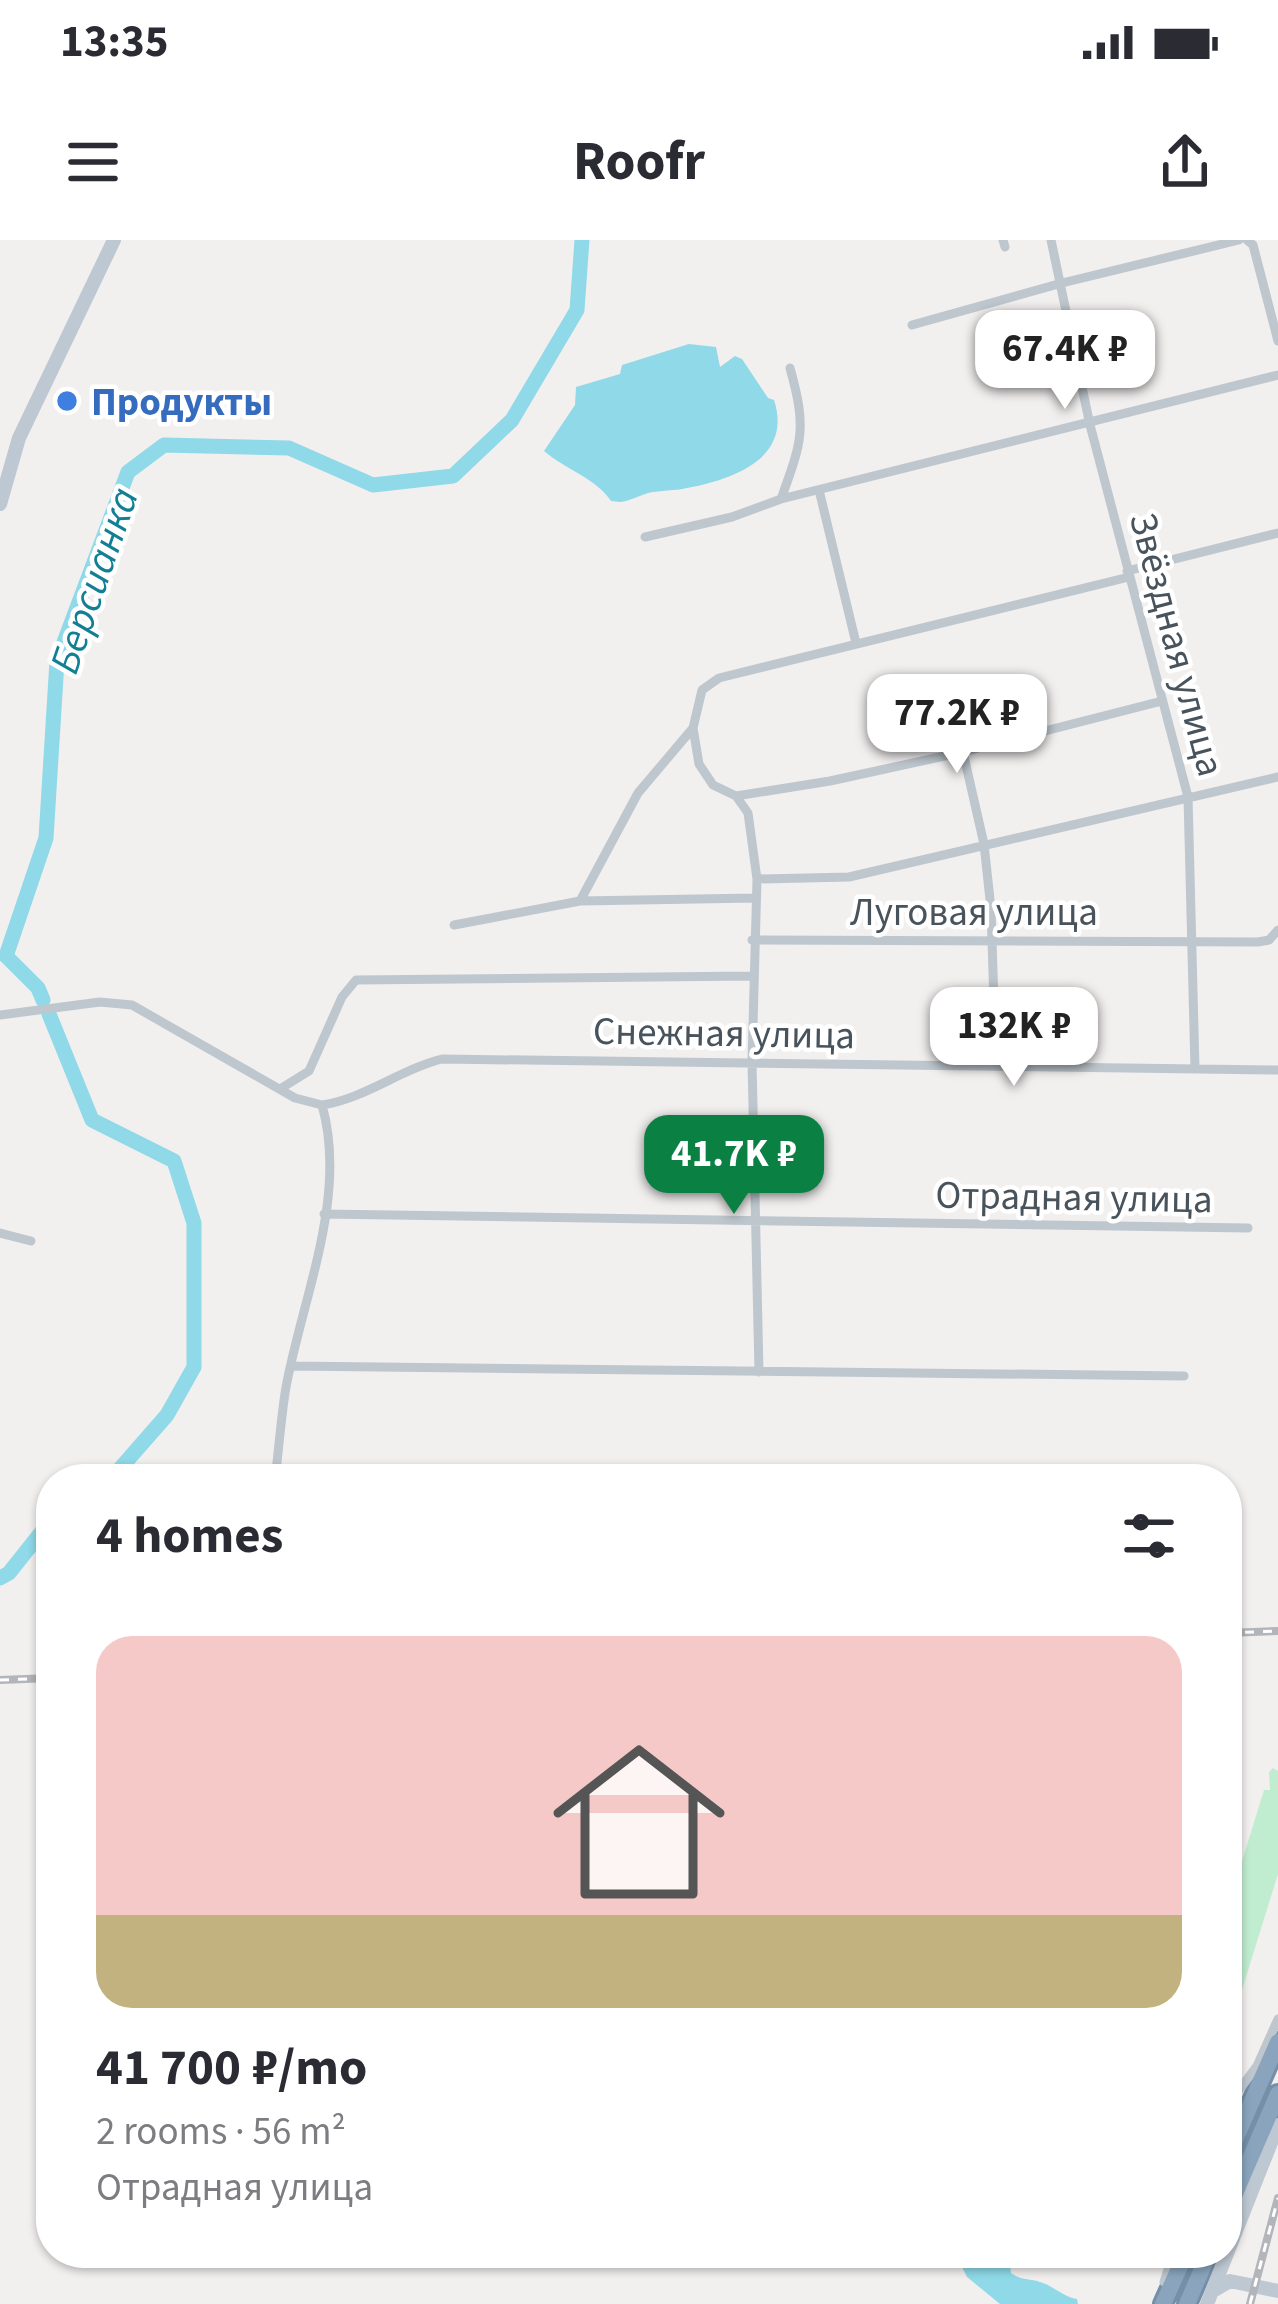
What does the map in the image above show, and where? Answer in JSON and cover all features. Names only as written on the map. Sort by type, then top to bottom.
[{"type":"highway","points":[[1242,2124],[1278,2042]]},
{"type":"highway","points":[[1242,2177],[1278,2094]]},
{"type":"highway","points":[[1159,2304],[1178,2268]]},
{"type":"highway","points":[[1187,2304],[1209,2268]]},
{"type":"street","points":[[0,504],[6,462],[114,240]]},
{"type":"street","name":"Звёздная улица","points":[[1051,240],[1090,425],[1189,797],[1196,1069]]},
{"type":"street","points":[[912,325],[1243,240],[1253,245],[1278,341]]},
{"type":"street","points":[[781,499],[803,421],[790,368]]},
{"type":"street","points":[[645,537],[1278,375]]},
{"type":"street","points":[[819,490],[856,643]]},
{"type":"street","points":[[759,1372],[752,1062],[757,879],[748,813],[736,796],[713,785],[699,764],[693,728],[702,690],[719,678],[1278,533]]},
{"type":"street","points":[[736,796],[830,782],[1162,701]]},
{"type":"street","points":[[580,901],[638,794],[693,728]]},
{"type":"street","points":[[963,752],[984,844],[996,1066]]},
{"type":"street","points":[[757,879],[849,877],[1278,777]]},
{"type":"street","points":[[454,925],[580,901],[756,898]]},
{"type":"street","name":"Луговая улица","points":[[752,940],[1258,942],[1269,940],[1278,930]]},
{"type":"street","points":[[280,1089],[309,1071],[343,997],[356,980],[752,976]]},
{"type":"street","points":[[0,1015],[100,1002],[132,1005],[296,1098],[322,1105],[330,1133],[330,1183],[291,1366],[277,1464]]},
{"type":"street","name":"Снежная улица","points":[[322,1105],[442,1059],[1278,1070]]},
{"type":"street","name":"Отрадная улица","points":[[324,1214],[1248,1228]]},
{"type":"street","points":[[0,1233],[31,1241]]},
{"type":"street","points":[[291,1366],[1184,1376]]},
{"type":"street","points":[[1242,2086],[1257,2066],[1278,2019]]},
{"type":"street","points":[[1242,2202],[1278,2125]]},
{"type":"street","points":[[1159,2304],[1169,2268]]},
{"type":"street","points":[[1210,2298],[1215,2268]]},
{"type":"street","points":[[1229,2268],[1241,2282]]},
{"type":"street","points":[[1210,2298],[1221,2283],[1241,2282],[1278,2291]]},
{"type":"green space","points":[[1278,1771],[1278,1874],[1242,1990],[1242,1861],[1264,1790],[1270,1790],[1269,1772]]},
{"type":"water","points":[[689,344],[716,347],[720,367],[735,356],[742,359],[774,400],[775,437],[755,462],[723,479],[621,502],[611,501],[598,486],[544,451],[575,405],[576,387],[620,374],[622,365]]},
{"type":"water","points":[[962,2268],[1010,2268],[1011,2273],[1045,2284],[1077,2299],[1078,2304],[1000,2304]]},
{"type":"waterway","name":"Берсианка","points":[[43,1000],[38,988],[6,956],[46,838],[57,661],[128,472],[164,445],[289,448],[373,485],[453,476],[512,420],[577,310],[582,240]]},
{"type":"waterway","name":"Берсианка","points":[[49,1014],[92,1120],[174,1161],[194,1223],[194,1367],[167,1415],[124,1464]]},
{"type":"waterway","name":"Берсианка","points":[[0,1578],[36,1539]]},
{"type":"railway","points":[[1242,1632],[1278,1631]]},
{"type":"railway","points":[[0,1680],[36,1679]]},
{"type":"railway","points":[[1250,2304],[1278,2198]]},
{"type":"place","name":"Продукты","points":[[67,401]]}]
